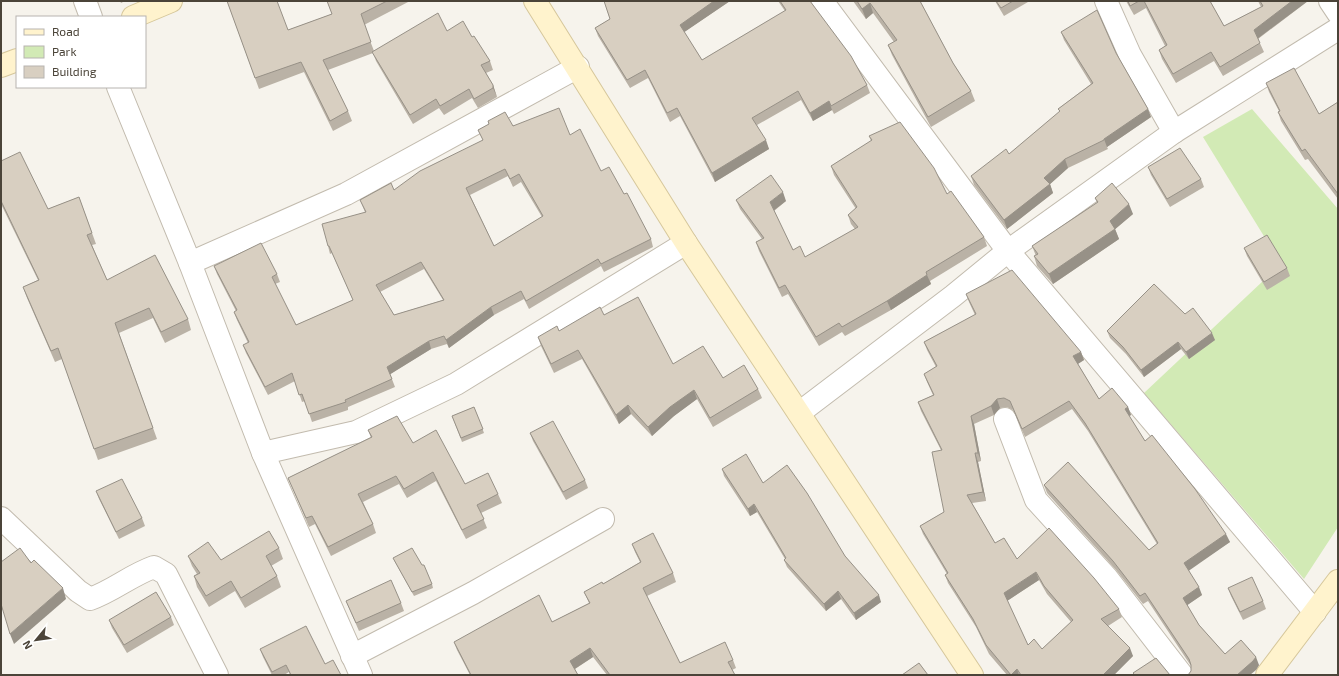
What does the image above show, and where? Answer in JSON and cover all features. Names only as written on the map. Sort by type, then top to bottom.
[{"type":"street","points":[[85,1],[91,16]]},
{"type":"street","points":[[135,16],[171,1]]},
{"type":"street","points":[[535,1],[578,67],[686,243],[972,675]]},
{"type":"street","points":[[822,1],[1008,251],[1315,612]]},
{"type":"street","points":[[1106,1],[1130,55],[1174,132]]},
{"type":"street","points":[[1330,1],[1338,13]]},
{"type":"street","points":[[799,413],[953,296],[1008,251],[1174,132],[1338,29]]},
{"type":"street","points":[[1,66],[16,60]]},
{"type":"street","points":[[190,263],[346,194],[578,67]]},
{"type":"street","points":[[118,88],[190,263],[263,453],[357,666],[473,593],[603,519]]},
{"type":"street","points":[[263,453],[356,432],[456,384],[686,243]]},
{"type":"street","points":[[1005,419],[1036,500],[1107,578],[1182,675]]},
{"type":"street","points":[[1,518],[78,591],[90,599],[106,593],[141,572],[154,567],[166,574],[217,675]]},
{"type":"street","points":[[1267,675],[1338,581]]},
{"type":"green space","points":[[1252,109],[1338,209],[1338,527],[1304,579],[1144,393],[1281,264],[1203,137]]},
{"type":"building","points":[[227,1],[277,1],[288,30],[332,14],[327,1],[387,1],[361,14],[371,42],[323,60],[348,111],[330,121],[301,62],[255,78]]},
{"type":"building","points":[[604,1],[714,1],[680,25],[702,60],[786,10],[780,1],[810,1],[851,56],[867,85],[831,106],[829,101],[810,113],[798,91],[752,118],[766,140],[712,173],[677,108],[667,113],[645,70],[627,80],[595,28],[610,19]]},
{"type":"building","points":[[857,1],[920,1],[953,63],[971,91],[928,117],[888,45],[897,40],[870,3],[862,9]]},
{"type":"building","points":[[996,1],[1013,1],[1001,8]]},
{"type":"building","points":[[1128,1],[1139,1],[1130,6]]},
{"type":"building","points":[[1144,1],[1210,1],[1224,26],[1263,6],[1260,1],[1292,1],[1254,30],[1260,43],[1220,67],[1211,52],[1173,74],[1159,50],[1167,45]]},
{"type":"building","points":[[1097,10],[1116,53],[1148,109],[1104,140],[1065,159],[1044,178],[1050,184],[1004,220],[971,176],[1006,149],[1009,154],[1060,111],[1058,109],[1093,83],[1061,32]]},
{"type":"building","points":[[438,13],[447,31],[463,21],[472,37],[474,36],[490,61],[481,65],[493,85],[493,88],[474,99],[469,89],[440,106],[436,99],[410,115],[372,52]]},
{"type":"building","points":[[1294,68],[1319,114],[1338,102],[1338,194],[1305,149],[1302,151],[1278,112],[1280,111],[1266,83]]},
{"type":"building","points":[[559,108],[570,135],[580,129],[601,171],[609,167],[624,194],[627,193],[651,239],[601,264],[598,259],[526,301],[521,291],[491,307],[446,340],[444,336],[429,341],[387,367],[392,379],[345,400],[346,402],[309,414],[302,394],[299,395],[292,373],[265,387],[243,345],[249,342],[234,312],[237,310],[214,266],[261,243],[277,274],[272,277],[296,325],[353,300],[328,246],[322,224],[366,212],[360,200],[391,183],[394,190],[420,171],[483,140],[478,130],[489,124],[488,121],[505,112],[513,126]],"holes":[[[505,169],[510,179],[519,174],[543,216],[494,246],[466,188]],[[421,262],[444,300],[394,315],[376,285]]]},
{"type":"building","points":[[900,122],[934,168],[947,194],[951,191],[984,237],[926,272],[927,275],[887,301],[842,327],[839,323],[816,337],[785,285],[779,288],[756,242],[764,238],[736,200],[771,175],[783,192],[770,202],[793,250],[800,246],[805,257],[858,227],[848,215],[857,207],[831,166],[872,140],[869,136]]},
{"type":"building","points":[[1180,148],[1201,179],[1167,199],[1148,167]]},
{"type":"building","points":[[20,152],[48,209],[79,197],[92,233],[87,235],[107,280],[155,255],[188,319],[161,332],[149,308],[115,323],[153,428],[94,449],[58,348],[51,351],[23,287],[39,280],[1,201],[1,161]]},
{"type":"building","points":[[1112,183],[1129,204],[1110,221],[1115,229],[1049,274],[1034,256],[1038,254],[1032,246],[1098,202],[1095,198]]},
{"type":"building","points":[[1267,235],[1287,268],[1264,282],[1244,248]]},
{"type":"building","points":[[1012,270],[1081,352],[1073,356],[1099,399],[1112,388],[1128,407],[1125,409],[1145,441],[1152,435],[1195,489],[1226,534],[1184,563],[1199,587],[1183,598],[1199,625],[1225,654],[1241,640],[1256,657],[1237,675],[1188,675],[1191,671],[1189,659],[1145,593],[1140,596],[1113,561],[1044,485],[1068,462],[1149,550],[1158,543],[1085,423],[1069,401],[1022,429],[1010,401],[1004,398],[997,399],[991,406],[971,416],[978,453],[975,453],[983,492],[967,495],[995,543],[1004,538],[1017,559],[1049,528],[1094,578],[1119,609],[1101,619],[1130,648],[1103,675],[1021,675],[1017,669],[1011,675],[986,645],[973,619],[945,575],[948,573],[920,526],[944,512],[932,452],[942,450],[918,402],[934,395],[924,374],[937,366],[924,342],[976,314],[966,294]],"holes":[[[1036,572],[1044,586],[1073,620],[1042,649],[1034,639],[1028,645],[1004,593]]]},
{"type":"building","points":[[1154,284],[1185,314],[1193,308],[1212,333],[1186,352],[1178,342],[1141,370],[1123,347],[1107,331]]},
{"type":"building","points":[[638,297],[673,364],[703,346],[723,378],[744,365],[758,389],[710,418],[694,390],[670,407],[648,427],[628,405],[616,415],[578,350],[551,364],[538,337],[557,326],[559,331],[600,307],[604,315]]},
{"type":"building","points":[[474,407],[483,429],[461,438],[452,416]]},
{"type":"building","points":[[397,416],[413,443],[436,430],[465,484],[488,473],[498,494],[477,505],[484,519],[462,530],[433,472],[404,489],[396,476],[358,494],[373,524],[328,547],[312,516],[306,518],[288,478],[372,437],[368,430]]},
{"type":"building","points":[[553,421],[585,480],[563,492],[530,433]]},
{"type":"building","points":[[746,454],[763,483],[787,465],[807,493],[845,556],[879,595],[854,613],[838,591],[824,604],[784,560],[786,558],[754,504],[748,509],[722,469]]},
{"type":"building","points":[[122,479],[142,518],[116,532],[96,491]]},
{"type":"building","points":[[269,531],[279,548],[266,556],[277,576],[241,598],[231,581],[206,596],[194,576],[200,573],[188,556],[208,542],[221,560]]},
{"type":"building","points":[[653,533],[673,573],[643,588],[680,663],[725,642],[733,660],[728,662],[735,675],[610,675],[590,648],[570,661],[578,675],[471,675],[454,642],[539,595],[552,622],[590,603],[584,592],[602,582],[603,584],[641,562],[632,544]]},
{"type":"building","points":[[20,548],[31,563],[34,560],[63,588],[10,634],[1,604],[1,562]]},
{"type":"building","points":[[412,548],[422,565],[424,565],[432,584],[412,592],[393,558]]},
{"type":"building","points":[[1252,577],[1263,601],[1240,612],[1228,588]]},
{"type":"building","points":[[391,580],[401,603],[356,623],[346,601]]},
{"type":"building","points":[[156,592],[171,617],[124,645],[109,620]]},
{"type":"building","points":[[306,626],[325,664],[333,660],[341,675],[291,675],[286,665],[272,672],[260,649]]},
{"type":"building","points":[[1156,658],[1170,675],[1135,675],[1133,673]]},
{"type":"building","points":[[919,663],[928,675],[902,675]]}]
